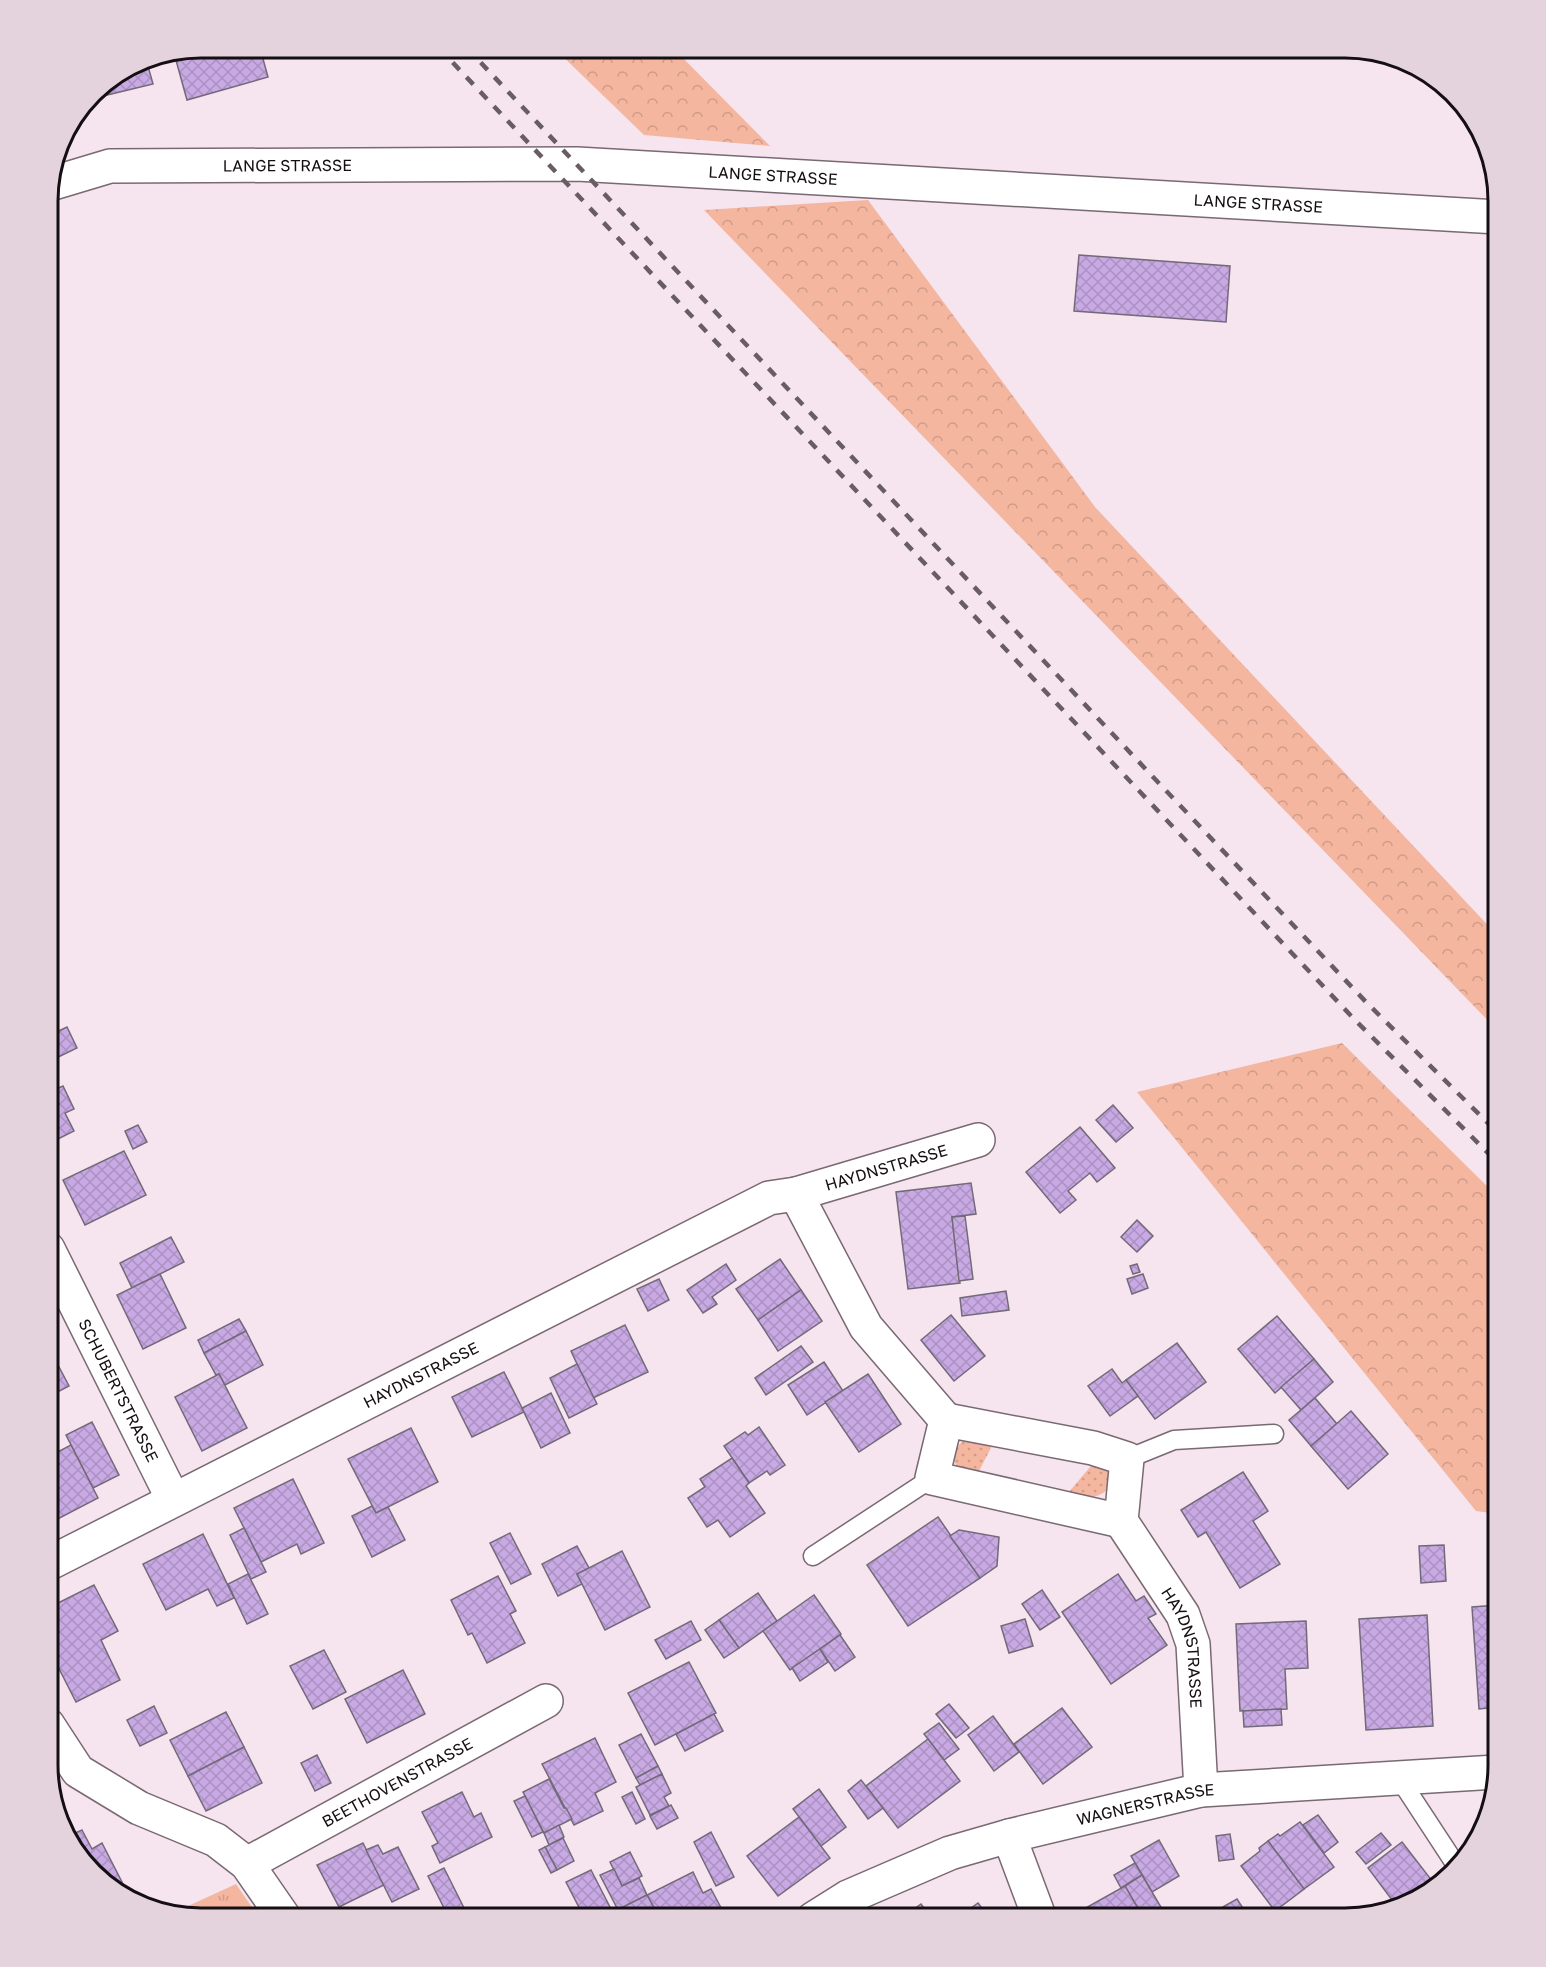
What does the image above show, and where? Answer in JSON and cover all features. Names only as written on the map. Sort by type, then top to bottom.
[{"type":"street","name":"LANGE STRASSE","points":[[60,181],[110,166],[577,164],[1488,216]]},
{"type":"street","name":"HAYDNSTRASSE","points":[[58,1559],[769,1198],[796,1194],[978,1140]]},
{"type":"street","points":[[796,1194],[866,1327],[946,1420],[1093,1448],[1127,1459],[1121,1521],[932,1478],[946,1420]]},
{"type":"street","name":"SCHUBERTSTRASSE","points":[[58,1270],[173,1499]]},
{"type":"street","name":"HAYDNSTRASSE","points":[[1121,1521],[1184,1614],[1193,1644],[1202,1790]]},
{"type":"street","name":"BEETHOVENSTRASSE","points":[[247,1864],[546,1701]]},
{"type":"street","points":[[58,1740],[78,1771],[139,1808],[216,1840],[247,1864],[277,1908]]},
{"type":"street","name":"WAGNERSTRASSE","points":[[830,1908],[848,1897],[950,1853],[1009,1836],[1202,1790],[1487,1773]]},
{"type":"street","points":[[1009,1836],[1036,1908]]},
{"type":"lane","points":[[1127,1459],[1174,1440],[1274,1434]]},
{"type":"lane","points":[[813,1556],[932,1478]]},
{"type":"lane","points":[[1399,1778],[1452,1860]]},
{"type":"green space","points":[[565,59],[684,59],[770,146],[644,135]]},
{"type":"green space","points":[[868,200],[1095,507],[1488,925],[1488,1021],[704,210]]},
{"type":"green space","points":[[1342,1043],[1488,1187],[1488,1513],[1476,1511],[1137,1092]]},
{"type":"green space","points":[[968,1438],[995,1440],[977,1475],[961,1470],[954,1460],[953,1455],[956,1449]]},
{"type":"green space","points":[[1097,1459],[1110,1469],[1112,1484],[1107,1490],[1092,1497],[1068,1493]]},
{"type":"green space","points":[[236,1884],[252,1908],[192,1908],[185,1907]]},
{"type":"building","points":[[263,59],[268,77],[187,100],[176,61]]},
{"type":"building","points":[[149,68],[153,84],[107,95],[114,88]]},
{"type":"building","points":[[1079,255],[1230,266],[1226,322],[1074,311]]},
{"type":"building","points":[[67,1027],[77,1048],[58,1057],[58,1031]]},
{"type":"building","points":[[63,1086],[74,1109],[65,1113],[74,1131],[58,1139],[58,1088]]},
{"type":"building","points":[[1113,1105],[1133,1128],[1116,1142],[1096,1120]]},
{"type":"building","points":[[138,1125],[147,1142],[133,1149],[125,1131]]},
{"type":"building","points":[[1080,1127],[1115,1168],[1097,1182],[1090,1173],[1068,1191],[1076,1200],[1060,1213],[1026,1172]]},
{"type":"building","points":[[124,1151],[146,1195],[85,1225],[63,1180]]},
{"type":"building","points":[[971,1183],[976,1214],[952,1217],[960,1283],[908,1289],[896,1192]]},
{"type":"building","points":[[965,1216],[973,1279],[959,1281],[952,1217]]},
{"type":"building","points":[[1137,1220],[1153,1236],[1137,1252],[1121,1237]]},
{"type":"building","points":[[171,1237],[184,1262],[132,1288],[120,1263]]},
{"type":"building","points":[[780,1259],[801,1290],[758,1320],[736,1289]]},
{"type":"building","points":[[726,1264],[736,1280],[712,1297],[717,1304],[703,1313],[687,1290]]},
{"type":"building","points":[[1137,1264],[1140,1272],[1133,1274],[1130,1266]]},
{"type":"building","points":[[160,1274],[186,1328],[143,1349],[117,1295]]},
{"type":"building","points":[[1143,1274],[1148,1288],[1132,1294],[1127,1279]]},
{"type":"building","points":[[659,1279],[669,1300],[648,1311],[637,1289]]},
{"type":"building","points":[[801,1290],[822,1321],[778,1351],[758,1320]]},
{"type":"building","points":[[1006,1291],[1009,1310],[962,1316],[960,1298]]},
{"type":"building","points":[[951,1315],[985,1356],[954,1381],[921,1340]]},
{"type":"building","points":[[1277,1316],[1314,1359],[1275,1393],[1238,1349]]},
{"type":"building","points":[[239,1319],[246,1331],[204,1353],[198,1340]]},
{"type":"building","points":[[625,1325],[648,1372],[593,1398],[571,1351]]},
{"type":"building","points":[[246,1331],[263,1365],[225,1385],[219,1374],[216,1375],[204,1353]]},
{"type":"building","points":[[1177,1343],[1206,1382],[1155,1419],[1126,1380]]},
{"type":"building","points":[[801,1346],[813,1362],[766,1395],[755,1378]]},
{"type":"building","points":[[1314,1359],[1333,1382],[1301,1410],[1281,1387]]},
{"type":"building","points":[[824,1362],[843,1391],[807,1415],[788,1385]]},
{"type":"building","points":[[577,1364],[597,1404],[569,1418],[550,1378]]},
{"type":"building","points":[[58,1366],[69,1386],[58,1392]]},
{"type":"building","points":[[1112,1369],[1122,1383],[1126,1380],[1138,1396],[1110,1416],[1088,1386]]},
{"type":"building","points":[[504,1372],[524,1412],[472,1437],[452,1397]]},
{"type":"building","points":[[219,1374],[247,1428],[202,1451],[175,1397]]},
{"type":"building","points":[[868,1374],[901,1424],[859,1452],[825,1402]]},
{"type":"building","points":[[551,1393],[570,1433],[541,1448],[522,1408]]},
{"type":"building","points":[[1315,1398],[1337,1424],[1311,1446],[1289,1420]]},
{"type":"building","points":[[1351,1411],[1388,1454],[1348,1489],[1311,1446]]},
{"type":"building","points":[[92,1422],[119,1475],[93,1488],[66,1435]]},
{"type":"building","points":[[759,1427],[785,1465],[770,1475],[767,1471],[749,1483],[724,1446],[745,1432],[748,1435]]},
{"type":"building","points":[[411,1428],[438,1482],[376,1513],[348,1459]]},
{"type":"building","points":[[71,1445],[98,1498],[58,1519],[58,1452]]},
{"type":"building","points":[[732,1458],[749,1483],[746,1486],[765,1513],[730,1537],[718,1520],[707,1527],[688,1498],[705,1487],[700,1479]]},
{"type":"building","points":[[1243,1472],[1268,1511],[1253,1521],[1280,1564],[1240,1588],[1206,1532],[1198,1537],[1181,1510]]},
{"type":"building","points":[[293,1479],[324,1543],[301,1554],[297,1544],[261,1562],[234,1508]]},
{"type":"building","points":[[372,1506],[376,1513],[388,1507],[405,1540],[372,1557],[352,1516]]},
{"type":"building","points":[[938,1517],[980,1578],[908,1626],[867,1565]]},
{"type":"building","points":[[244,1528],[266,1572],[251,1579],[230,1535]]},
{"type":"building","points":[[959,1530],[999,1537],[997,1566],[980,1578],[950,1536]]},
{"type":"building","points":[[510,1533],[531,1574],[511,1584],[490,1543]]},
{"type":"building","points":[[203,1534],[234,1598],[217,1606],[208,1589],[166,1610],[143,1564]]},
{"type":"building","points":[[1444,1545],[1446,1581],[1421,1583],[1419,1546]]},
{"type":"building","points":[[577,1546],[589,1568],[577,1574],[582,1584],[558,1596],[542,1564]]},
{"type":"building","points":[[622,1551],[650,1607],[605,1630],[577,1574]]},
{"type":"building","points":[[248,1574],[268,1614],[247,1624],[228,1584]]},
{"type":"building","points":[[1118,1574],[1136,1601],[1144,1596],[1156,1614],[1148,1618],[1167,1645],[1111,1684],[1062,1612]]},
{"type":"building","points":[[498,1576],[516,1611],[510,1614],[525,1643],[487,1663],[472,1633],[468,1635],[451,1600]]},
{"type":"building","points":[[94,1585],[118,1631],[101,1640],[120,1680],[76,1702],[58,1667],[58,1603]]},
{"type":"building","points":[[1042,1590],[1060,1617],[1040,1630],[1022,1604]]},
{"type":"building","points":[[758,1593],[777,1621],[739,1648],[719,1620]]},
{"type":"building","points":[[814,1595],[841,1634],[790,1670],[763,1631]]},
{"type":"building","points":[[1488,1606],[1488,1708],[1479,1709],[1472,1607]]},
{"type":"building","points":[[1427,1615],[1433,1726],[1366,1730],[1359,1619]]},
{"type":"building","points":[[1025,1619],[1033,1646],[1009,1653],[1001,1626]]},
{"type":"building","points":[[719,1620],[739,1648],[724,1658],[705,1630]]},
{"type":"building","points":[[691,1621],[701,1640],[666,1659],[655,1640]]},
{"type":"building","points":[[1306,1621],[1308,1668],[1285,1669],[1287,1709],[1240,1711],[1236,1624]]},
{"type":"building","points":[[840,1635],[855,1657],[835,1671],[820,1649]]},
{"type":"building","points":[[820,1649],[828,1662],[800,1681],[792,1668]]},
{"type":"building","points":[[324,1650],[346,1692],[313,1709],[290,1666]]},
{"type":"building","points":[[689,1662],[716,1713],[655,1745],[628,1693]]},
{"type":"building","points":[[403,1670],[425,1714],[367,1743],[345,1699]]},
{"type":"building","points":[[949,1704],[969,1728],[956,1738],[936,1714]]},
{"type":"building","points":[[154,1706],[167,1733],[140,1746],[127,1720]]},
{"type":"building","points":[[1062,1708],[1092,1747],[1043,1784],[1014,1744]]},
{"type":"building","points":[[1281,1709],[1282,1725],[1244,1727],[1243,1711]]},
{"type":"building","points":[[226,1712],[244,1747],[188,1776],[170,1740]]},
{"type":"building","points":[[714,1714],[723,1731],[685,1751],[676,1734]]},
{"type":"building","points":[[993,1716],[1019,1752],[994,1771],[968,1735]]},
{"type":"building","points":[[939,1723],[959,1749],[944,1760],[924,1734]]},
{"type":"building","points":[[641,1734],[658,1766],[636,1778],[619,1745]]},
{"type":"building","points":[[595,1738],[616,1782],[595,1793],[603,1811],[574,1825],[542,1764]]},
{"type":"building","points":[[928,1739],[960,1781],[898,1828],[866,1786]]},
{"type":"building","points":[[244,1747],[262,1783],[206,1811],[188,1776]]},
{"type":"building","points":[[317,1755],[331,1783],[315,1791],[301,1763]]},
{"type":"building","points":[[658,1766],[662,1774],[640,1785],[636,1778]]},
{"type":"building","points":[[662,1774],[671,1793],[664,1797],[669,1806],[650,1815],[636,1787]]},
{"type":"building","points":[[549,1779],[572,1819],[544,1833],[523,1792]]},
{"type":"building","points":[[861,1780],[883,1808],[868,1819],[848,1791]]},
{"type":"building","points":[[819,1789],[846,1827],[821,1846],[793,1809]]},
{"type":"building","points":[[462,1792],[474,1817],[481,1813],[492,1837],[440,1863],[432,1846],[438,1843],[422,1812]]},
{"type":"building","points":[[632,1792],[645,1819],[636,1824],[622,1797]]},
{"type":"building","points":[[525,1796],[543,1832],[532,1837],[514,1801]]},
{"type":"building","points":[[671,1805],[678,1818],[657,1829],[650,1816]]},
{"type":"building","points":[[1318,1815],[1338,1842],[1324,1853],[1303,1825]]},
{"type":"building","points":[[799,1817],[830,1858],[778,1896],[747,1856]]},
{"type":"building","points":[[1300,1822],[1334,1867],[1304,1889],[1268,1841],[1278,1834],[1280,1836]]},
{"type":"building","points":[[559,1825],[564,1837],[549,1845],[544,1833]]},
{"type":"building","points":[[82,1830],[92,1849],[102,1843],[123,1885],[94,1860],[76,1833]]},
{"type":"building","points":[[711,1832],[734,1877],[716,1886],[694,1842]]},
{"type":"building","points":[[1381,1833],[1391,1845],[1366,1864],[1356,1852]]},
{"type":"building","points":[[1230,1834],[1234,1859],[1219,1861],[1216,1836]]},
{"type":"building","points":[[563,1838],[574,1861],[557,1870],[545,1847]]},
{"type":"building","points":[[1159,1840],[1179,1876],[1152,1892],[1131,1856]]},
{"type":"building","points":[[1268,1841],[1304,1889],[1279,1908],[1273,1908],[1241,1866],[1260,1851],[1259,1848]]},
{"type":"building","points":[[1402,1842],[1431,1879],[1408,1894],[1392,1900],[1368,1868]]},
{"type":"building","points":[[363,1843],[384,1885],[339,1907],[317,1865]]},
{"type":"building","points":[[378,1845],[383,1854],[398,1847],[419,1889],[392,1902],[366,1850]]},
{"type":"building","points":[[545,1847],[557,1870],[551,1873],[539,1850]]},
{"type":"building","points":[[630,1852],[642,1876],[622,1886],[610,1862]]},
{"type":"building","points":[[1135,1863],[1142,1875],[1121,1888],[1114,1875]]},
{"type":"building","points":[[444,1868],[464,1908],[444,1908],[428,1876]]},
{"type":"building","points":[[614,1869],[622,1886],[639,1878],[647,1895],[622,1908],[617,1908],[600,1875]]},
{"type":"building","points":[[591,1870],[610,1908],[579,1908],[566,1882]]},
{"type":"building","points":[[693,1872],[703,1893],[711,1889],[721,1908],[654,1908],[647,1895]]},
{"type":"building","points":[[1142,1875],[1161,1908],[1138,1908],[1125,1886]]},
{"type":"building","points":[[1125,1886],[1138,1908],[1086,1908]]},
{"type":"building","points":[[647,1895],[654,1908],[621,1908]]},
{"type":"building","points":[[1237,1899],[1243,1908],[1221,1908]]},
{"type":"building","points":[[978,1903],[982,1908],[971,1908]]},
{"type":"railway","points":[[449,59],[1355,1020],[1488,1153]]},
{"type":"railway","points":[[477,59],[1366,1002],[1488,1123]]}]
